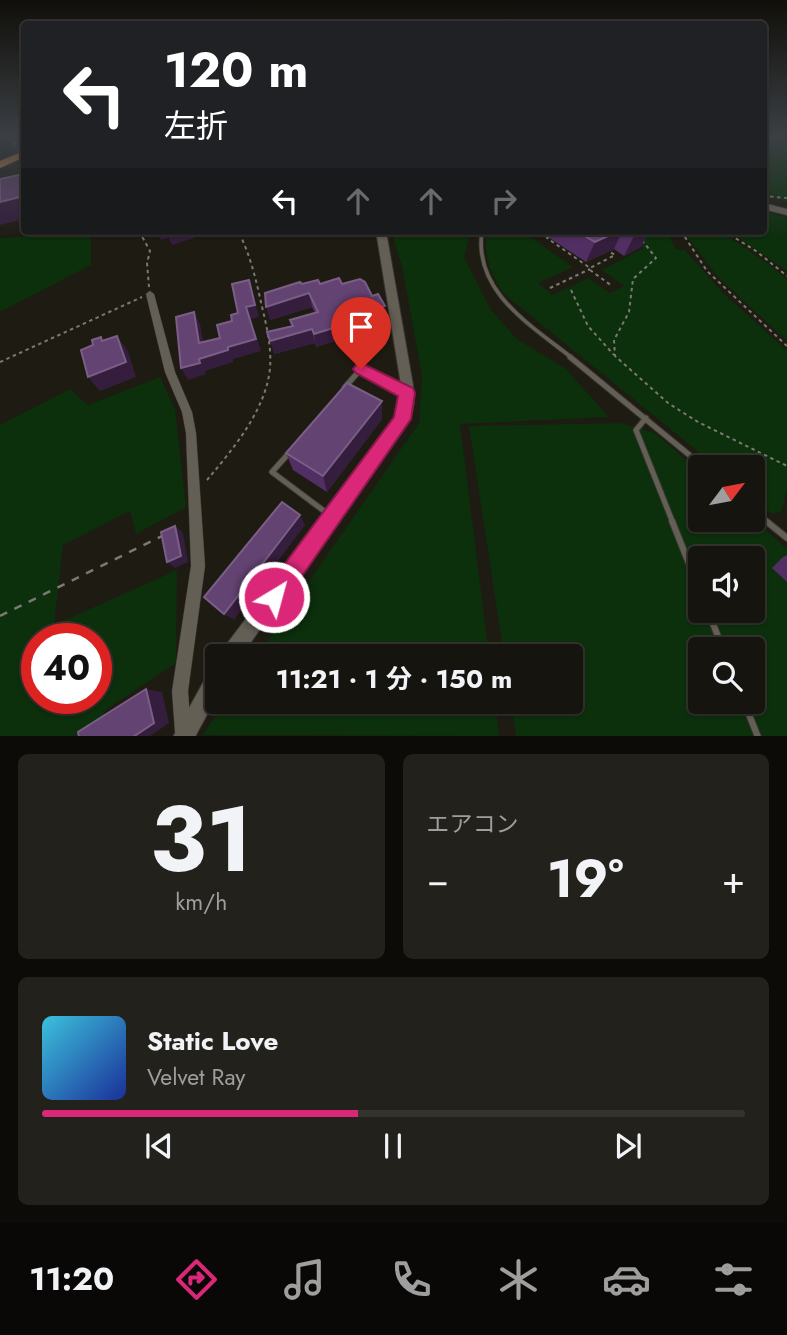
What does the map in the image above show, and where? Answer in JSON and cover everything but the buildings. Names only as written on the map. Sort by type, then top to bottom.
[{"type":"street","points":[[767,207],[787,212]]},
{"type":"street","points":[[239,644],[403,419],[407,393],[383,235]]},
{"type":"street","points":[[150,294],[170,372],[187,411],[194,495],[198,566],[180,691],[183,736]]},
{"type":"street","points":[[183,736],[205,698]]},
{"type":"lane","points":[[481,235],[479,250],[485,276],[505,302],[690,455]]},
{"type":"lane","points":[[344,390],[361,369],[407,393]]},
{"type":"lane","points":[[646,418],[636,430],[688,561]]},
{"type":"lane","points":[[299,441],[272,472],[333,518]]},
{"type":"lane","points":[[765,520],[787,538]]},
{"type":"lane","points":[[749,714],[758,736]]},
{"type":"path","points":[[767,196],[787,198]]},
{"type":"path","points":[[0,362],[150,294],[147,264],[149,251],[141,235]]},
{"type":"path","points":[[194,495],[243,433],[258,406],[270,368],[264,312],[256,276],[240,235]]},
{"type":"path","points":[[541,235],[612,286]]},
{"type":"path","points":[[547,238],[556,235]]},
{"type":"path","points":[[684,235],[707,271],[787,346]]},
{"type":"path","points":[[730,235],[787,276]]},
{"type":"path","points":[[615,356],[611,345],[613,335],[628,317],[632,279],[654,264],[656,258],[650,247],[635,236]]},
{"type":"path","points":[[550,288],[615,256],[606,250]]},
{"type":"path","points":[[571,290],[588,326],[642,382],[688,416],[787,466]]},
{"type":"path","points":[[0,615],[172,531]]},
{"type":"green space","points":[[767,170],[787,170],[787,202],[767,194]]},
{"type":"green space","points":[[767,212],[787,218],[787,271],[735,235],[767,235]]},
{"type":"green space","points":[[91,235],[91,265],[0,312],[0,238]]},
{"type":"green space","points":[[392,235],[470,235],[464,257],[491,310],[517,339],[566,369],[609,417],[460,424],[488,644],[265,644],[419,423],[422,376],[402,266]]},
{"type":"green space","points":[[528,235],[573,267],[538,283],[553,295],[588,278],[610,293],[624,286],[602,270],[644,248],[623,235],[668,235],[676,249],[685,250],[722,292],[787,351],[787,490],[781,512],[772,514],[765,508],[765,455],[702,455],[504,294],[492,273],[486,236]]},
{"type":"green space","points":[[686,235],[726,235],[787,279],[787,341],[717,276]]},
{"type":"green space","points":[[160,377],[175,409],[186,507],[136,534],[130,511],[63,545],[54,623],[21,623],[21,714],[104,714],[90,736],[0,736],[0,425],[70,389],[88,405]]},
{"type":"green space","points":[[621,423],[655,433],[688,462],[688,532],[765,532],[765,529],[787,549],[787,736],[516,736],[513,714],[583,714],[583,644],[502,644],[469,426]]},
{"type":"green space","points":[[177,570],[176,663],[112,706],[112,623],[58,623]]},
{"type":"green space","points":[[217,714],[496,714],[499,736],[202,735]]},
{"type":"route","points":[[274,597],[403,419],[407,393],[361,369]]}]
